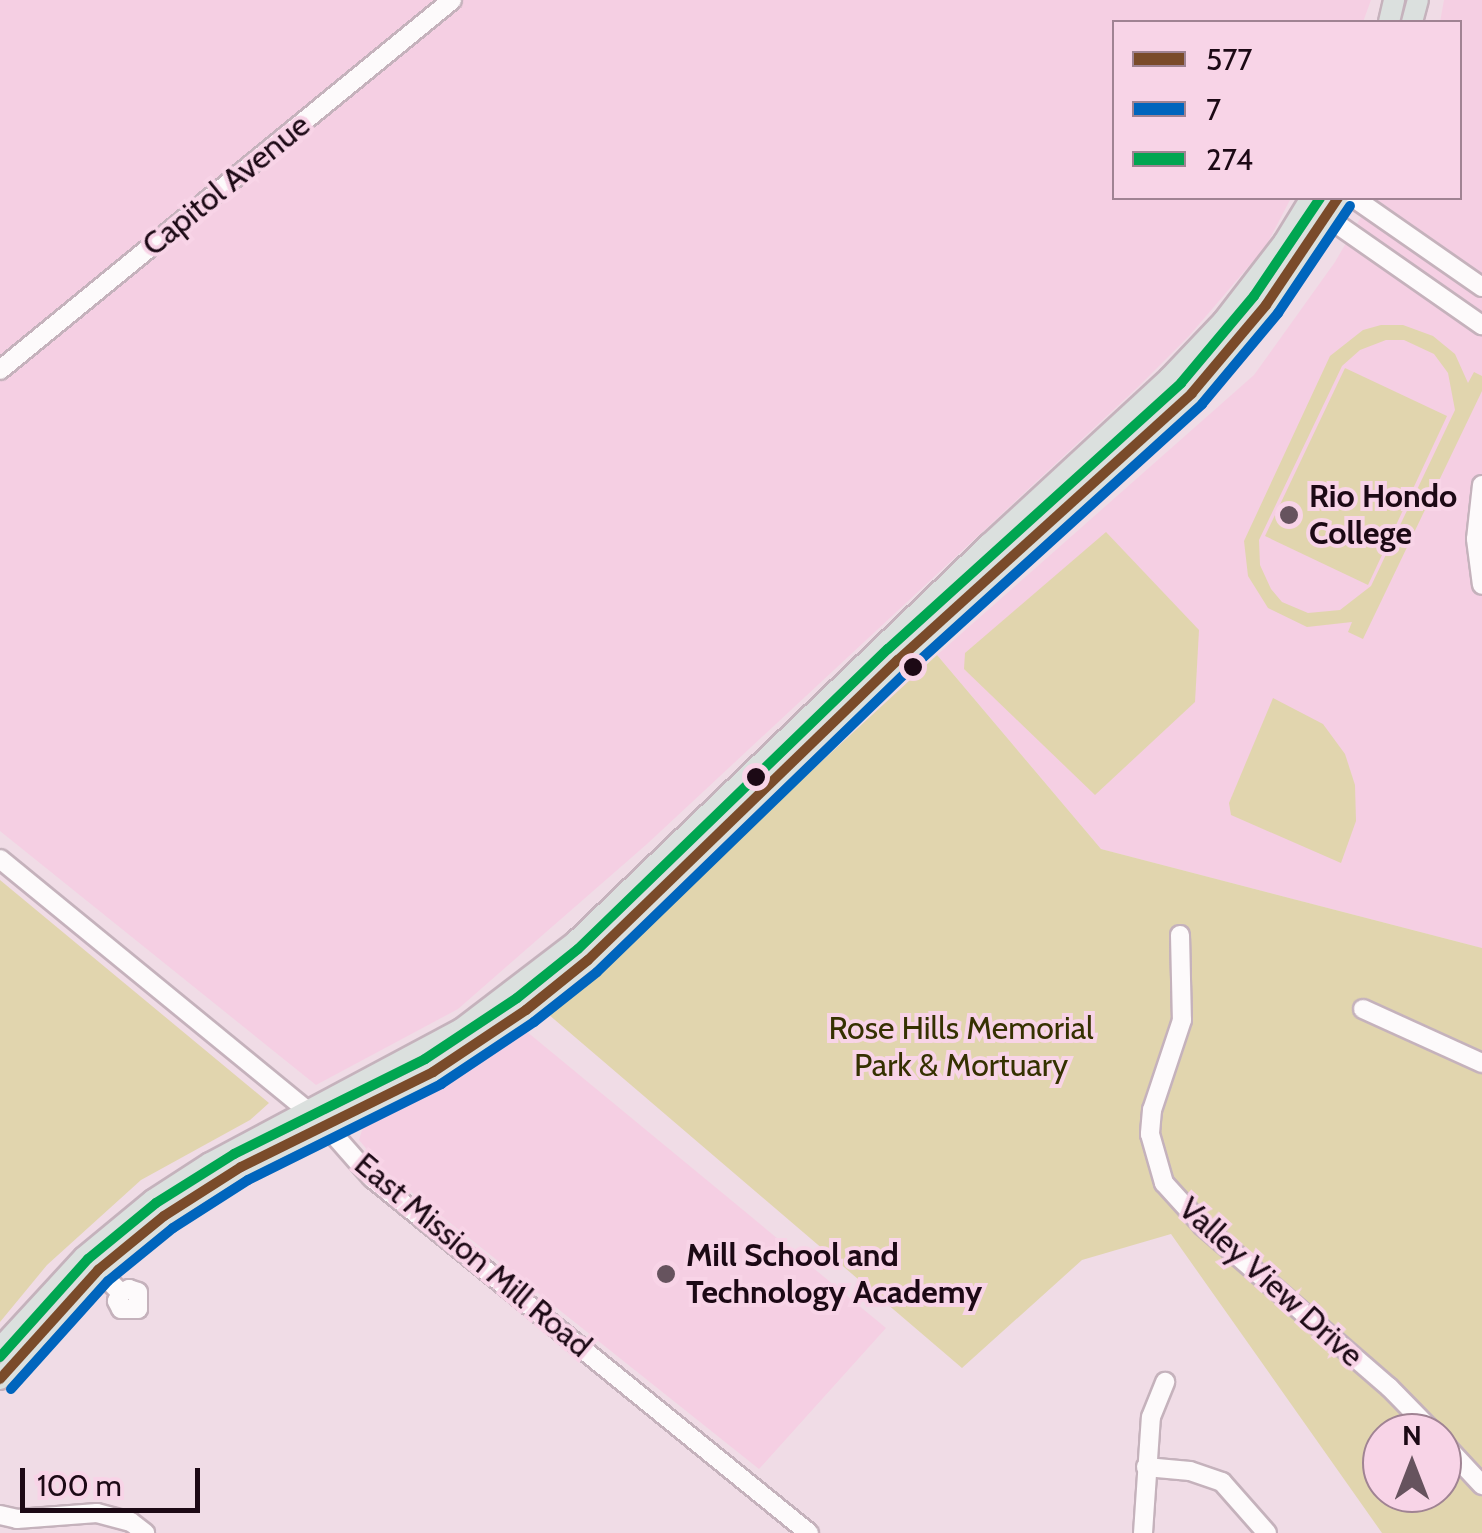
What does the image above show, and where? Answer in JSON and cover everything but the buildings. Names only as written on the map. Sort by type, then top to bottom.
[{"type":"main road","points":[[0,1348],[153,1200],[210,1163],[461,1029],[593,926],[989,544],[1170,378],[1223,321],[1310,200]]},
{"type":"main road","points":[[0,1379],[91,1264],[220,1179],[434,1072],[526,1010],[588,960],[898,660],[1192,394],[1266,305],[1337,200]]},
{"type":"main road","points":[[526,1010],[527,994],[578,950],[593,926]]},
{"type":"street","name":"Capitol Avenue","points":[[0,370],[452,0]]},
{"type":"street","points":[[1310,200],[1482,325]]},
{"type":"street","points":[[1357,200],[1482,287]]},
{"type":"street","points":[[1482,485],[1476,539],[1482,585]]},
{"type":"street","name":"East Mission Mill Road","points":[[0,859],[309,1112],[372,1178],[809,1533]]},
{"type":"street","name":"Valley View Drive","points":[[1180,935],[1182,1020],[1152,1110],[1150,1134],[1164,1183],[1203,1226],[1414,1413]]},
{"type":"street","points":[[1364,1009],[1482,1063]]},
{"type":"street","points":[[91,1264],[117,1289]]},
{"type":"street","points":[[1143,1533],[1150,1416],[1165,1382]]},
{"type":"street","points":[[1462,1464],[1482,1485]]},
{"type":"street","points":[[1146,1467],[1190,1471],[1222,1482],[1266,1533]]},
{"type":"street","points":[[0,1514],[18,1520],[97,1513],[131,1522],[145,1533]]},
{"type":"shaded area","points":[[0,0],[1371,0],[1364,20],[1112,20],[1112,200],[1290,200],[1266,246],[1189,336],[1137,388],[647,844],[458,1009],[316,1085],[0,831]]},
{"type":"shaded area","name":"Rio Hondo College","points":[[1444,0],[1482,0],[1482,948],[1101,849],[937,655],[1254,375],[1335,262],[1371,200],[1462,200],[1462,20],[1440,20]]},
{"type":"shaded area","name":"Mill School and Technology Academy","points":[[526,1031],[886,1328],[759,1469],[385,1171],[359,1140],[363,1127],[370,1122],[468,1069]]},
{"type":"green space","points":[[1403,325],[1433,336],[1455,354],[1468,383],[1474,372],[1482,376],[1482,391],[1363,639],[1348,632],[1352,622],[1307,627],[1268,608],[1248,576],[1244,541],[1330,356],[1363,330]],"holes":[[[1386,340],[1404,340],[1434,354],[1448,373],[1455,410],[1371,586],[1340,610],[1308,613],[1282,602],[1271,589],[1260,565],[1259,540],[1342,366],[1360,350]]]},
{"type":"green space","points":[[1345,368],[1447,416],[1368,585],[1265,536]]},
{"type":"green space","points":[[1106,532],[1199,630],[1195,702],[1095,795],[964,669],[965,653]]},
{"type":"green space","name":"Rose Hills Memorial Park & Mortuary","points":[[937,655],[1101,849],[1482,948],[1482,1533],[1382,1533],[1368,1513],[1462,1513],[1462,1413],[1362,1413],[1362,1505],[1171,1234],[1082,1260],[962,1368],[548,1014]]},
{"type":"green space","points":[[1273,698],[1323,724],[1345,754],[1355,785],[1356,821],[1341,863],[1231,815],[1229,803]]},
{"type":"green space","points":[[0,880],[269,1103],[250,1120],[141,1180],[47,1265],[0,1322]]},
{"type":"transit line","name":"274","points":[[0,1357],[88,1259],[156,1203],[234,1154],[425,1059],[517,998],[578,949],[888,649],[1181,383],[1254,296],[1319,200]]},
{"type":"transit line","name":"577","points":[[0,1379],[98,1270],[164,1216],[241,1167],[433,1072],[526,1010],[588,960],[898,660],[1192,393],[1266,305],[1337,200]]},
{"type":"transit line","name":"7","points":[[11,1389],[108,1281],[173,1228],[248,1180],[441,1084],[534,1022],[597,972],[908,671],[1202,404],[1278,313],[1350,206]]},
{"type":"place","name":"Rio Hondo College","points":[[1289,515]]},
{"type":"place","name":"Mill School and Technology Academy","points":[[666,1274]]}]
